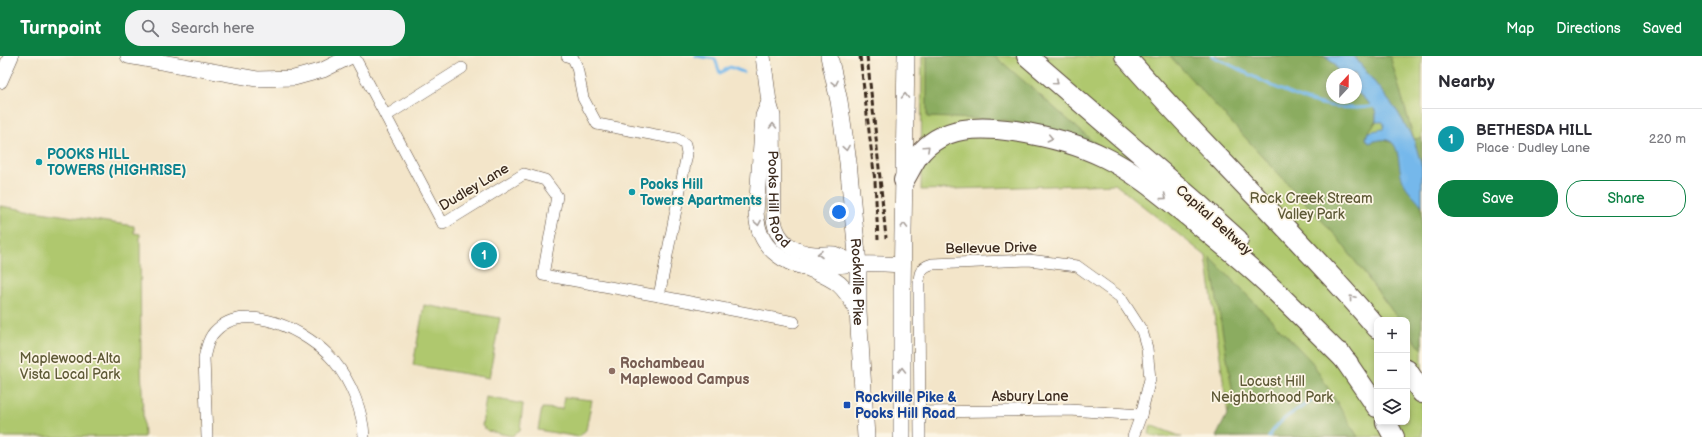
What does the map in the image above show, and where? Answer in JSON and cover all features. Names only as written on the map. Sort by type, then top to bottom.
[{"type":"highway","name":"Capital Beltway","points":[[1027,56],[1196,202],[1241,243],[1313,318],[1348,363],[1374,402]]},
{"type":"highway","points":[[1125,56],[1172,108],[1339,283],[1374,324]]},
{"type":"highway","points":[[1142,56],[1270,210]]},
{"type":"highway","points":[[904,180],[918,156],[929,145],[943,135],[959,130],[976,128],[1000,129],[1052,138],[1081,146],[1105,157],[1130,172],[1228,248],[1271,286],[1348,363]]},
{"type":"highway","points":[[1410,375],[1422,393]]},
{"type":"highway","points":[[1388,425],[1394,437]]},
{"type":"main road","name":"Rockville Pike","points":[[830,56],[839,101],[848,162],[858,264],[858,311],[866,437]]},
{"type":"main road","points":[[902,437],[906,56]]},
{"type":"main road","points":[[807,268],[835,280],[845,288],[858,311]]},
{"type":"street","points":[[0,81],[12,56]]},
{"type":"street","points":[[128,56],[257,79],[294,78],[323,70],[351,56]]},
{"type":"street","name":"Dudley Lane","points":[[354,56],[443,224],[524,174],[545,180],[557,196],[543,275],[794,322]]},
{"type":"street","points":[[567,56],[573,58],[577,67],[583,98],[596,124],[677,139],[685,144],[687,154],[659,296]]},
{"type":"street","name":"Pooks Hill Road","points":[[763,56],[769,102],[773,116],[775,229],[782,239],[792,248],[804,253],[816,255],[833,254],[858,264]]},
{"type":"street","points":[[386,116],[462,68]]},
{"type":"street","name":"Pooks Hill Road","points":[[769,102],[763,116],[756,213],[758,226],[763,240],[775,253],[790,262],[807,268],[838,267],[858,264],[903,265]]},
{"type":"street","name":"Bellevue Drive","points":[[920,412],[919,292],[921,270],[924,266],[932,264],[1030,260],[1077,266],[1120,297],[1142,331],[1147,348],[1150,379],[1141,415],[1133,437]]},
{"type":"street","points":[[208,437],[204,358],[207,346],[212,335],[225,324],[237,318],[248,318],[281,324],[306,336],[334,361],[354,394],[363,423],[364,437]]},
{"type":"street","name":"Asbury Lane","points":[[920,412],[1070,410],[1141,415]]},
{"type":"street","points":[[920,412],[920,437]]},
{"type":"green space","name":"Rock Creek Stream Valley Park","points":[[922,56],[1422,56],[1422,437],[1231,437],[1206,256],[1115,184],[921,190]]},
{"type":"green space","points":[[927,56],[995,56],[1097,145],[1006,120],[927,117]]},
{"type":"green space","points":[[1170,56],[1324,56],[1333,63],[1336,68],[1326,68],[1326,104],[1362,104],[1362,97],[1376,110],[1376,122],[1368,132],[1366,139],[1369,143],[1380,139],[1391,142],[1397,148],[1399,160],[1422,206],[1422,350],[1410,334],[1410,317],[1397,317],[1337,237]]},
{"type":"green space","points":[[1354,56],[1390,56],[1414,139],[1422,138],[1422,167],[1414,140],[1397,111]]},
{"type":"green space","name":"Maplewood-Alta Vista Local Park","points":[[0,206],[134,226],[134,233],[140,234],[141,365],[144,437],[0,437]]},
{"type":"green space","name":"Locust Hill Neighborhood Park","points":[[1210,257],[1312,362],[1358,437],[1216,437],[1234,400]]},
{"type":"green space","points":[[424,305],[500,318],[489,378],[413,365]]},
{"type":"green space","points":[[486,397],[523,404],[520,430],[512,436],[488,431],[482,426]]},
{"type":"green space","points":[[564,397],[592,400],[586,430],[579,437],[538,430],[542,408],[562,409]]},
{"type":"green space","points":[[1151,425],[1182,437],[1155,437],[1149,434]]},
{"type":"water","points":[[1324,56],[1354,56],[1397,111],[1414,140],[1422,167],[1422,206],[1403,181],[1398,157],[1393,144],[1388,140],[1380,140],[1369,143],[1366,138],[1368,132],[1383,129],[1384,124],[1383,122],[1376,122],[1376,110],[1362,97],[1362,68],[1336,68],[1333,63]]},
{"type":"waterway","points":[[696,56],[715,59],[720,73],[730,67],[743,72]]},
{"type":"waterway","points":[[1212,56],[1271,85],[1311,101],[1332,106],[1353,108],[1375,106]]},
{"type":"waterway","points":[[1269,437],[1273,430],[1284,419],[1317,398]]},
{"type":"railway","points":[[860,56],[875,181],[878,239]]},
{"type":"railway","points":[[867,56],[886,238]]},
{"type":"place","name":"POOKS HILL TOWERS (HIGHRISE)","points":[[39,162]]},
{"type":"place","name":"Pooks Hill Towers Apartments","points":[[632,192]]},
{"type":"place","name":"BETHESDA HILL","points":[[484,255]]},
{"type":"place","name":"Rochambeau Maplewood Campus","points":[[612,371]]},
{"type":"place","name":"Rockville Pike & Pooks Hill Road","points":[[847,405]]}]
